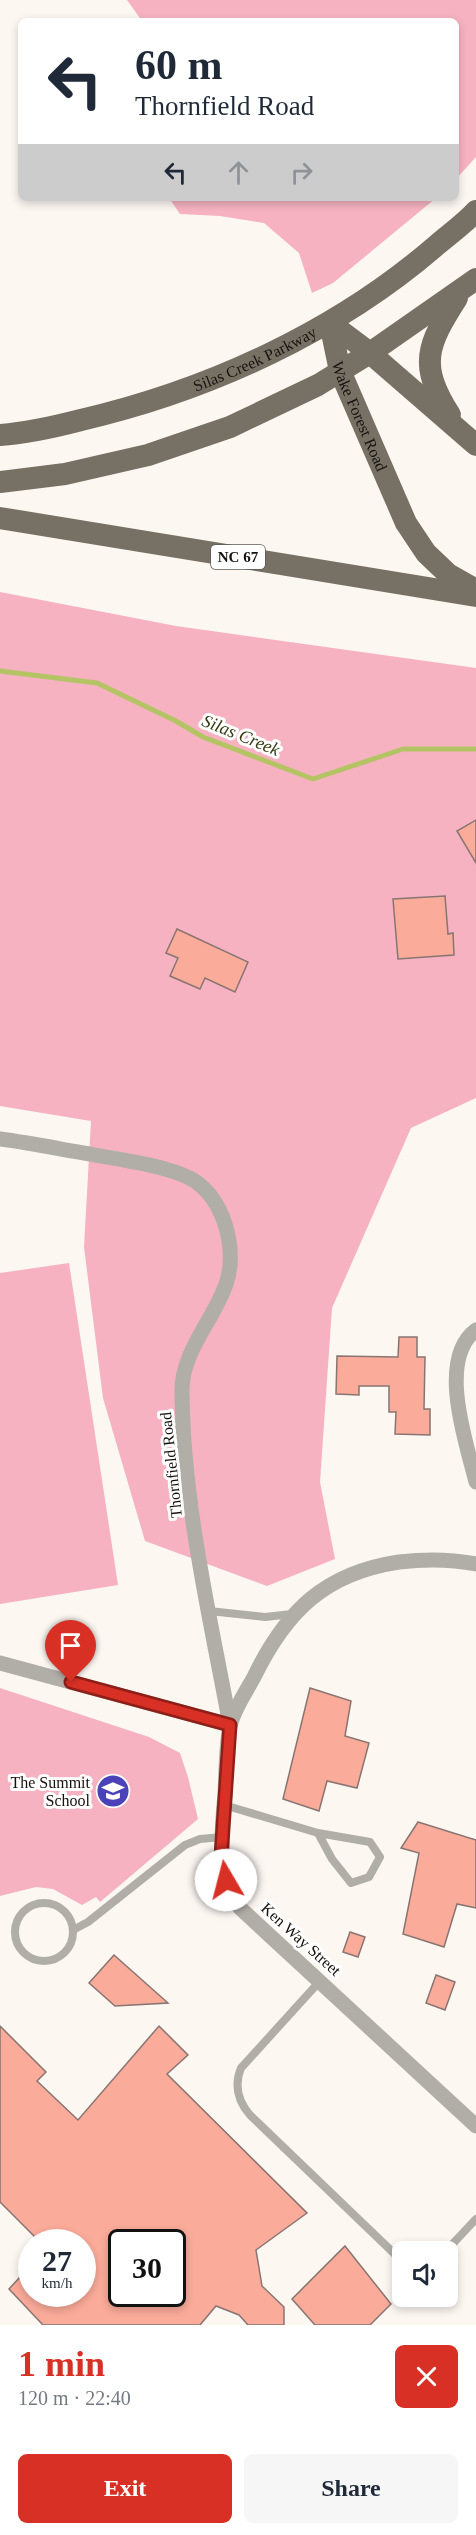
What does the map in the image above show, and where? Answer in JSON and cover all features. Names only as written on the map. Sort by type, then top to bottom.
[{"type":"main road","name":"Silas Creek Parkway","points":[[0,435],[25,433],[128,410],[226,374],[330,323],[416,264],[476,211]]},
{"type":"main road","points":[[0,482],[65,474],[148,455],[230,427],[318,385],[370,353],[469,284]]},
{"type":"main road","points":[[468,438],[432,384],[429,366],[432,344],[439,326],[469,284]]},
{"type":"main road","name":"Wake Forest Road","points":[[330,323],[370,353],[468,438]]},
{"type":"main road","name":"Wake Forest Road","points":[[330,323],[340,371],[406,523],[426,553],[447,574],[476,590]]},
{"type":"main road","name":"NC 67","points":[[0,518],[476,596]]},
{"type":"street","name":"Thornfield Road","points":[[0,1139],[144,1164],[188,1178],[199,1184],[207,1193],[227,1230],[232,1256],[227,1282],[189,1357],[183,1373],[182,1390],[185,1450],[197,1543],[230,1725]]},
{"type":"street","points":[[476,1330],[467,1337],[458,1358],[457,1397],[476,1482]]},
{"type":"street","name":"Ken Way Street","points":[[476,1564],[440,1558],[372,1567],[354,1572],[323,1588],[294,1613],[266,1653],[230,1725],[221,1857],[226,1880],[240,1908],[321,1980],[476,2126]]},
{"type":"street","points":[[0,1663],[230,1725]]},
{"type":"lane","points":[[209,1611],[265,1617],[294,1613]]},
{"type":"lane","points":[[224,1805],[318,1833],[370,1842],[380,1857],[369,1877],[351,1883],[332,1858],[318,1833]]},
{"type":"lane","points":[[73,1930],[88,1922],[185,1845],[200,1839],[222,1837]]},
{"type":"lane","points":[[41,1903],[59,1907],[71,1921],[73,1930],[68,1949],[61,1956],[42,1961],[24,1953],[15,1936],[19,1918],[32,1905],[41,1903]]},
{"type":"lane","points":[[321,1980],[241,2068],[238,2076],[239,2096],[250,2115],[392,2251]]},
{"type":"lane","points":[[455,2241],[476,2219]]},
{"type":"shaded area","points":[[127,0],[476,0],[476,157],[459,176],[459,18],[140,18]]},
{"type":"shaded area","points":[[171,201],[432,201],[333,283],[312,293],[299,253],[264,223],[220,216],[180,214]]},
{"type":"shaded area","points":[[0,592],[176,626],[476,668],[476,1098],[411,1128],[332,1308],[320,1482],[335,1559],[267,1586],[145,1541],[103,1398],[84,1247],[91,1121],[0,1106]]},
{"type":"shaded area","points":[[69,1263],[118,1585],[0,1604],[0,1273]]},
{"type":"shaded area","points":[[0,1688],[149,1737],[180,1753],[198,1819],[100,1902],[96,1897],[82,1905],[53,1889],[36,1887],[0,1896]]},
{"type":"building","points":[[476,820],[476,863],[457,831]]},
{"type":"building","points":[[445,896],[448,934],[453,933],[454,955],[398,959],[393,899]]},
{"type":"building","points":[[177,929],[248,962],[235,992],[205,978],[200,989],[170,976],[178,958],[166,953]]},
{"type":"building","points":[[399,1337],[417,1337],[417,1357],[425,1357],[424,1409],[430,1409],[430,1435],[395,1434],[396,1412],[389,1412],[389,1386],[359,1386],[359,1395],[336,1394],[337,1356],[398,1357]]},
{"type":"building","points":[[310,1688],[351,1701],[345,1736],[369,1743],[357,1788],[327,1781],[319,1811],[283,1799]]},
{"type":"building","points":[[418,1822],[476,1840],[476,1908],[457,1904],[444,1947],[403,1934],[419,1853],[401,1848]]},
{"type":"building","points":[[350,1932],[365,1937],[358,1957],[343,1952]]},
{"type":"building","points":[[114,1955],[168,2003],[115,2006],[89,1983]]},
{"type":"building","points":[[436,1975],[455,1982],[445,2010],[426,2003]]},
{"type":"building","points":[[0,2026],[46,2072],[37,2081],[78,2120],[159,2026],[188,2055],[167,2074],[307,2213],[256,2250],[262,2286],[284,2307],[284,2325],[248,2325],[239,2315],[216,2306],[200,2325],[43,2325],[26,2307],[96,2307],[96,2229],[27,2229],[0,2202]]},
{"type":"building","points":[[345,2246],[391,2304],[370,2325],[315,2325],[292,2299]]},
{"type":"building","points":[[18,2279],[18,2299],[9,2289]]},
{"type":"waterway","name":"Silas Creek","points":[[0,671],[97,683],[176,721],[203,737],[313,779],[403,749],[476,749]]},
{"type":"place","name":"The Summit School","points":[[113,1791]]},
{"type":"route","points":[[71,1682],[230,1725],[221,1857],[226,1880]]}]
